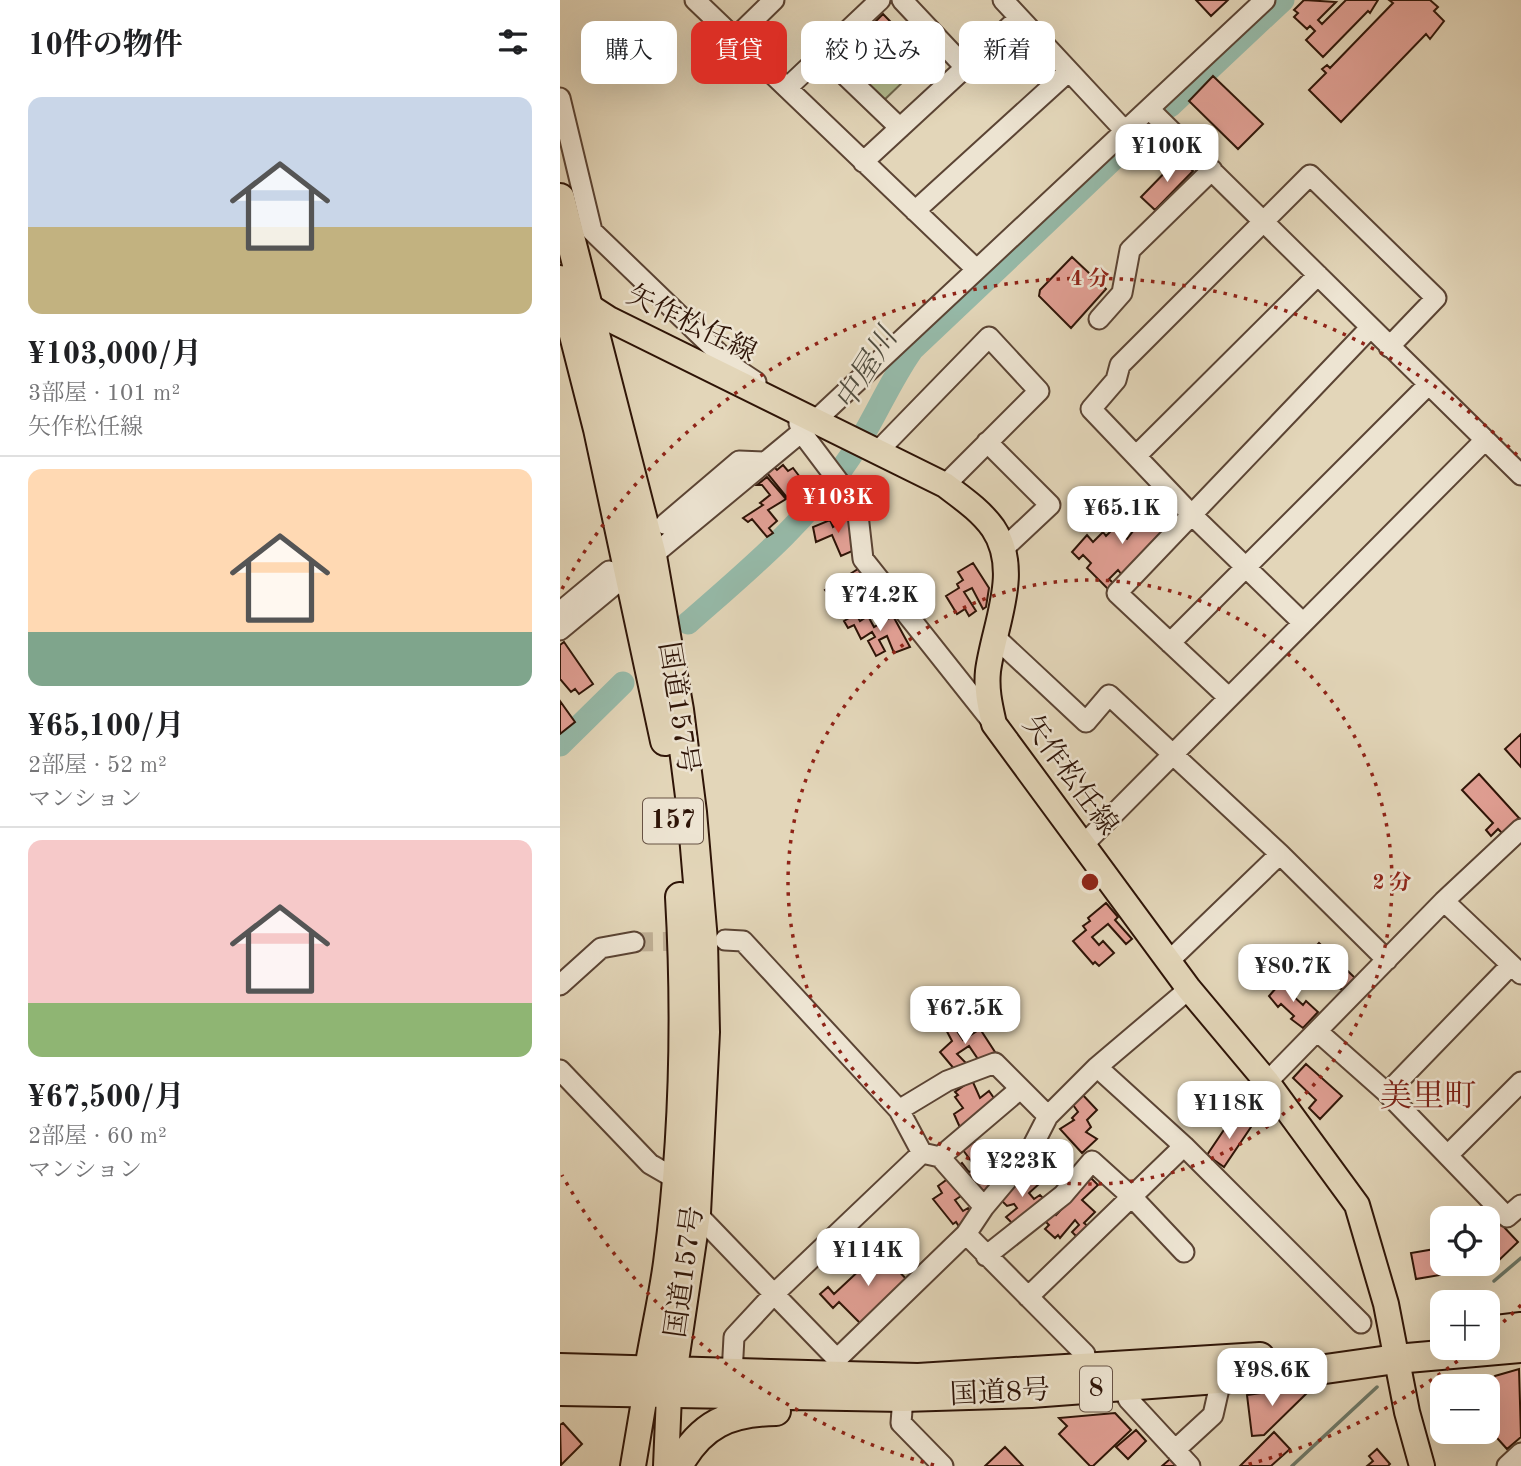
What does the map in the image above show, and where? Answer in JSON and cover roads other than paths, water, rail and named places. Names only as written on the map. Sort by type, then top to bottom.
[{"type":"highway","name":"国道157号","points":[[560,198],[587,305],[630,566],[664,732],[679,875],[685,986],[684,1063],[658,1384]]},
{"type":"highway","name":"国道157号","points":[[561,285],[630,566],[679,710],[702,930],[705,1032],[696,1213],[658,1384]]},
{"type":"highway","points":[[1500,1330],[1521,1327]]},
{"type":"highway","name":"国道8号","points":[[560,1368],[658,1384],[898,1397],[1093,1390],[1297,1373],[1430,1341]]},
{"type":"highway","name":"国道8号","points":[[560,1391],[658,1384],[732,1374],[918,1378],[1294,1355],[1521,1348]]},
{"type":"highway","points":[[678,1466],[698,1436],[724,1418],[757,1412],[864,1406],[898,1397]]},
{"type":"main road","name":"矢作松任線","points":[[561,285],[587,305],[805,421],[868,446],[945,485],[980,512],[995,531],[1006,564],[1006,582],[987,696],[994,724],[1189,989],[1267,1082],[1357,1205],[1386,1304],[1422,1466]]},
{"type":"main road","points":[[634,1466],[658,1384]]},
{"type":"main road","points":[[658,1384],[666,1466]]},
{"type":"street","points":[[695,0],[717,21]]},
{"type":"street","points":[[752,21],[774,0]]},
{"type":"street","points":[[858,21],[880,0]]},
{"type":"street","points":[[902,0],[959,61]]},
{"type":"street","points":[[1003,0],[1125,131]]},
{"type":"street","points":[[560,612],[630,566],[765,462],[805,421],[976,269],[1265,0]]},
{"type":"street","points":[[1016,21],[1019,18]]},
{"type":"street","points":[[915,211],[1069,71]]},
{"type":"street","points":[[863,162],[959,73]]},
{"type":"street","points":[[787,88],[801,75]]},
{"type":"street","points":[[783,84],[976,269]]},
{"type":"street","points":[[854,84],[900,128]]},
{"type":"street","points":[[560,98],[592,231],[732,366],[805,421],[836,477],[857,506],[863,559],[994,724]]},
{"type":"street","points":[[1149,109],[1521,475]]},
{"type":"street","points":[[1099,319],[1122,293],[1130,250],[1212,170]]},
{"type":"street","points":[[1302,622],[1192,515],[1091,409],[1116,380],[1120,365],[1310,175],[1436,298],[1389,347]]},
{"type":"street","points":[[1136,456],[1318,275]]},
{"type":"street","points":[[1229,698],[1117,593],[1370,328]]},
{"type":"street","points":[[868,446],[989,337],[1039,391],[945,485]]},
{"type":"street","points":[[1170,643],[1428,385]]},
{"type":"street","points":[[1082,846],[1485,440]]},
{"type":"street","points":[[987,442],[1050,505],[1002,551]]},
{"type":"street","points":[[665,524],[739,461],[765,462]]},
{"type":"street","points":[[560,630],[630,566]]},
{"type":"street","points":[[995,637],[1086,722],[1109,695],[1280,855],[1387,960]]},
{"type":"street","points":[[1267,1082],[1444,901],[1520,831]]},
{"type":"street","points":[[1170,960],[1280,855]]},
{"type":"street","points":[[1387,1093],[1516,970],[1444,901]]},
{"type":"street","points":[[725,940],[743,941],[899,1110],[931,1155],[984,1207]]},
{"type":"street","points":[[560,985],[601,948],[634,942]]},
{"type":"street","points":[[696,1213],[837,1359],[966,1234],[984,1207],[1028,1155],[1048,1115],[1097,1067],[1189,989]]},
{"type":"street","points":[[1317,1031],[1387,1093],[1507,1217],[1521,1205]]},
{"type":"street","points":[[899,1110],[947,1081],[995,1063],[1048,1115]]},
{"type":"street","points":[[1097,1067],[1184,1146],[1361,1323]]},
{"type":"street","points":[[560,1070],[650,1164],[676,1179]]},
{"type":"street","points":[[1448,1155],[1521,1082]]},
{"type":"street","points":[[732,1374],[734,1337],[774,1294],[931,1155],[1020,1089]]},
{"type":"street","points":[[1028,1297],[1184,1146]]},
{"type":"street","points":[[986,1256],[1063,1195],[1091,1161],[1133,1198],[1184,1252]]},
{"type":"street","points":[[966,1234],[1085,1354]]},
{"type":"street","points":[[1047,1316],[1060,1320],[1111,1368]]},
{"type":"street","points":[[1175,1450],[1213,1415],[1221,1380]]},
{"type":"street","points":[[898,1397],[901,1423],[943,1466]]},
{"type":"street","points":[[1128,1399],[1190,1466]]},
{"type":"street","points":[[1507,1466],[1521,1453]]},
{"type":"waterway","name":"中屋川","points":[[1170,106],[1283,0]]},
{"type":"waterway","name":"中屋川","points":[[688,623],[775,545],[833,481],[858,444],[912,350],[1141,133]]},
{"type":"waterway","name":"中屋川","points":[[560,745],[623,683]]},
{"type":"waterway","points":[[1494,1281],[1521,1258]]},
{"type":"waterway","points":[[1292,1466],[1377,1387]]},
{"type":"tunnel","points":[[634,942],[692,941]]},
{"type":"district","name":"美里町","points":[[1428,1098]]}]
